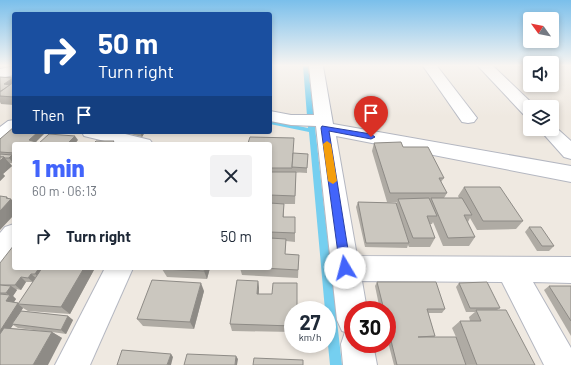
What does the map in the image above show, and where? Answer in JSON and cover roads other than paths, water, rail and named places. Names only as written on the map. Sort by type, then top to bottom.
[{"type":"street","points":[[316,83],[317,122],[350,301]]},
{"type":"street","points":[[442,83],[468,118]]},
{"type":"street","points":[[503,83],[523,104]]},
{"type":"street","points":[[272,116],[317,122],[571,174]]},
{"type":"street","points":[[0,137],[12,127]]},
{"type":"street","points":[[92,136],[131,142]]},
{"type":"street","points":[[555,136],[571,152]]},
{"type":"street","points":[[0,252],[12,237]]},
{"type":"street","points":[[345,268],[571,270]]},
{"type":"street","points":[[510,269],[562,365]]},
{"type":"street","points":[[72,365],[118,270]]},
{"type":"street","points":[[358,353],[360,365]]},
{"type":"waterway","points":[[307,83],[336,365]]},
{"type":"waterway","points":[[272,122],[311,131]]}]
